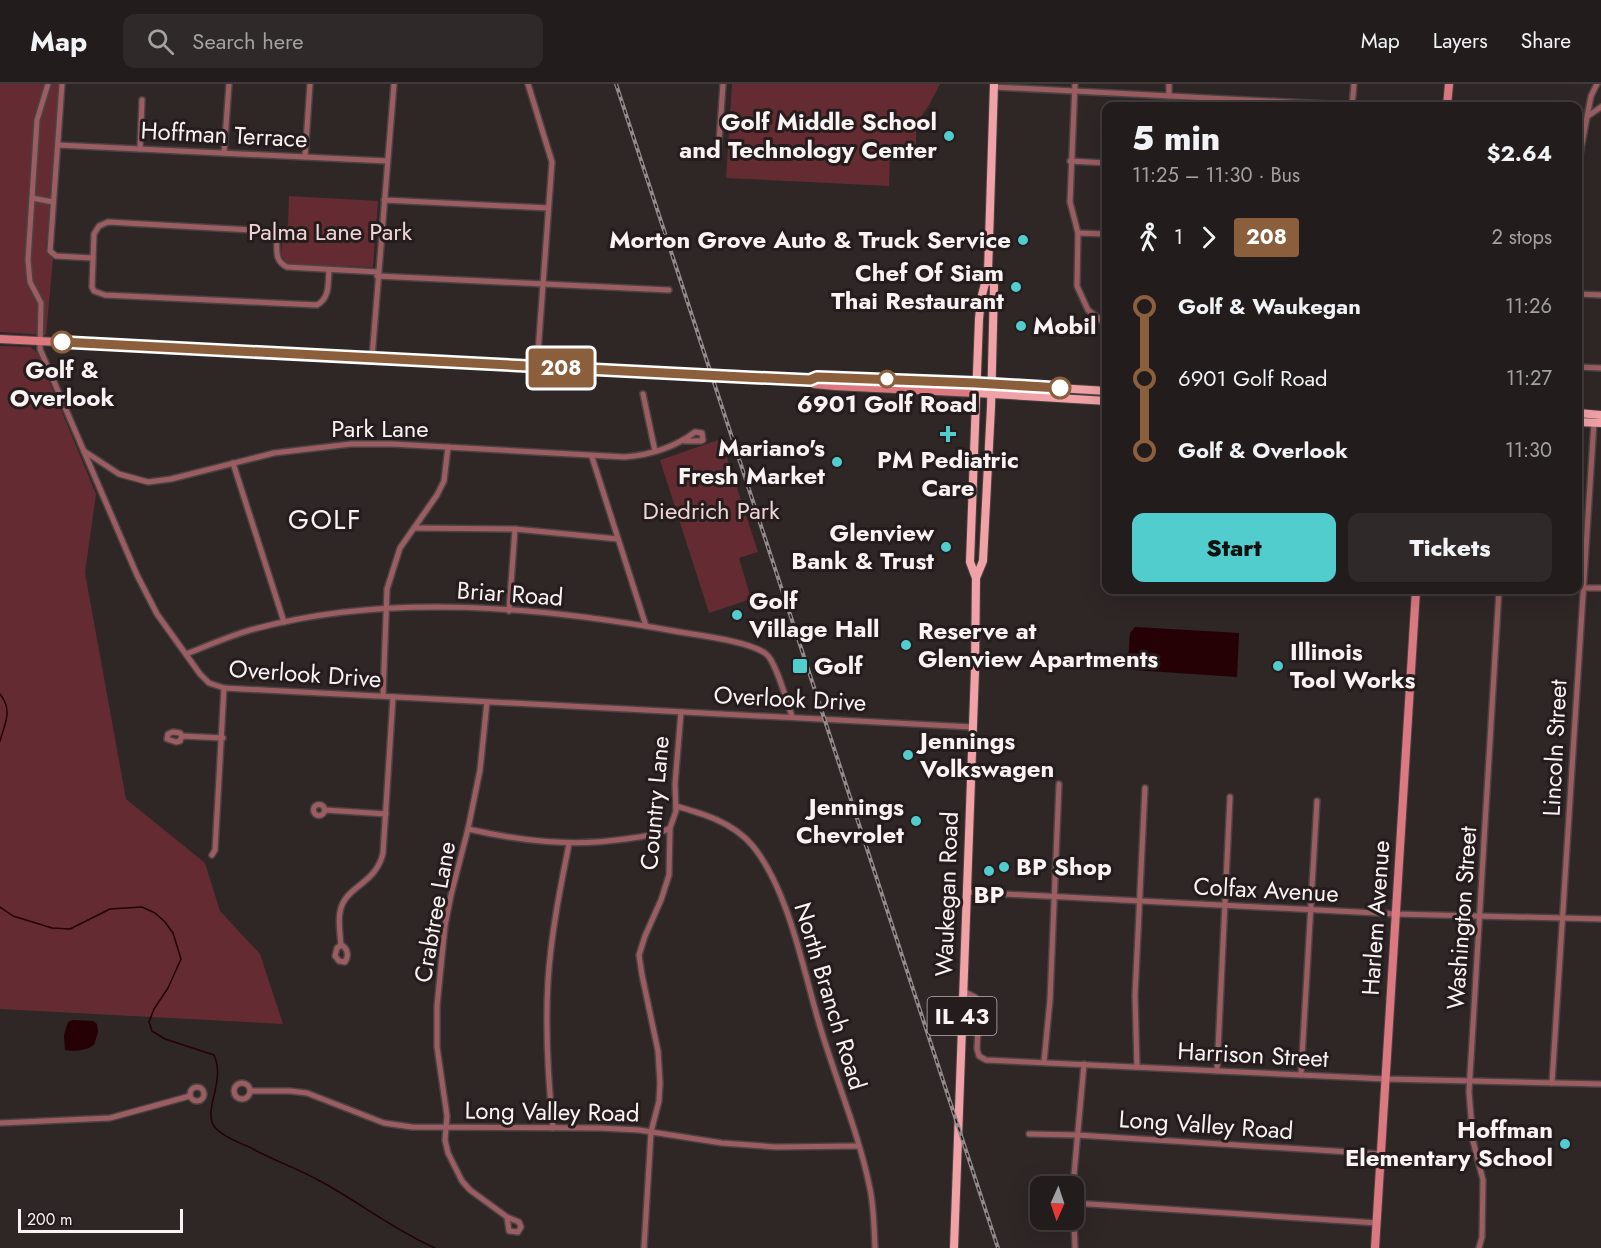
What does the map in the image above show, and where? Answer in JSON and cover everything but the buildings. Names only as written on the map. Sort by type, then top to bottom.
[{"type":"main road","points":[[1447,102],[1449,84]]},
{"type":"main road","name":"IL 43","points":[[976,383],[981,299],[988,272],[994,86]]},
{"type":"main road","name":"IL 43","points":[[988,272],[994,286],[991,384]]},
{"type":"main road","points":[[0,339],[810,380],[817,377],[1102,391]]},
{"type":"main road","points":[[810,380],[814,384],[1102,401]]},
{"type":"main road","name":"Waukegan Road","points":[[976,383],[970,562],[976,578]]},
{"type":"main road","name":"Waukegan Road","points":[[954,1248],[976,578],[983,561],[991,384]]},
{"type":"main road","points":[[1582,415],[1598,419]]},
{"type":"main road","points":[[1582,421],[1598,419]]},
{"type":"main road","name":"Harlem Avenue","points":[[1375,1248],[1416,594]]},
{"type":"street","name":"Overlook Drive","points":[[48,84],[37,120],[28,272],[30,282],[41,303],[40,349],[147,596],[200,675],[209,683],[225,688],[972,727]]},
{"type":"street","points":[[62,84],[51,253],[56,256],[93,258]]},
{"type":"street","points":[[224,153],[229,84]]},
{"type":"street","points":[[305,157],[310,84]]},
{"type":"street","points":[[372,358],[394,84]]},
{"type":"street","points":[[528,84],[552,162],[537,366]]},
{"type":"street","points":[[718,157],[723,84]]},
{"type":"street","points":[[1075,84],[1070,202],[1078,233],[1077,286],[1088,310],[1102,321]]},
{"type":"street","points":[[1169,84],[1169,96]]},
{"type":"street","points":[[1352,102],[1354,84]]},
{"type":"street","points":[[1582,137],[1591,96],[1597,84]]},
{"type":"street","points":[[994,86],[1279,102]]},
{"type":"street","points":[[140,149],[142,100]]},
{"type":"street","points":[[1588,116],[1601,107]]},
{"type":"street","name":"Hoffman Terrace","points":[[58,145],[387,161]]},
{"type":"street","points":[[1070,161],[1102,163]]},
{"type":"street","points":[[32,198],[53,202]]},
{"type":"street","points":[[384,200],[548,208]]},
{"type":"street","points":[[329,270],[326,296],[321,304],[317,305],[105,295],[94,291],[92,286],[96,230],[103,223],[108,222],[264,230],[276,235],[276,255],[282,265],[292,268],[329,270],[543,286],[669,290]]},
{"type":"street","points":[[1078,233],[1102,234]]},
{"type":"street","points":[[1582,294],[1601,295]]},
{"type":"street","points":[[1582,367],[1601,368]]},
{"type":"street","points":[[643,394],[655,451]]},
{"type":"street","name":"Lincoln Street","points":[[1582,569],[1598,419]]},
{"type":"street","name":"Park Lane","points":[[84,451],[119,474],[148,482],[171,479],[274,453],[326,446],[392,444],[592,457],[636,456],[685,441]]},
{"type":"street","points":[[383,696],[387,589],[393,564],[399,548],[437,495],[444,481],[448,447]]},
{"type":"street","points":[[592,457],[646,626]]},
{"type":"street","points":[[233,463],[284,622]]},
{"type":"street","points":[[414,528],[515,529],[618,539]]},
{"type":"street","points":[[509,611],[515,529]]},
{"type":"street","points":[[1582,588],[1601,588]]},
{"type":"street","name":"Washington Street","points":[[1479,1248],[1482,1237],[1483,1180],[1473,1141],[1469,1112],[1499,594]]},
{"type":"street","name":"Lincoln Street","points":[[1552,1083],[1580,594]]},
{"type":"street","name":"Briar Road","points":[[186,654],[228,637],[284,622],[332,614],[431,608],[509,611],[646,626],[742,645],[765,652],[772,661],[792,716]]},
{"type":"street","points":[[212,855],[215,850],[225,688]]},
{"type":"street","points":[[341,945],[339,920],[342,905],[353,891],[370,878],[379,867],[383,853],[393,697]]},
{"type":"street","name":"Crabtree Lane","points":[[487,702],[480,770],[468,829],[450,895],[442,949],[437,1006],[437,1047],[447,1128],[446,1146],[462,1181],[470,1190],[507,1217]]},
{"type":"street","name":"Country Lane","points":[[644,1248],[651,1132],[659,1101],[660,1068],[639,955],[669,875],[670,828],[675,819],[675,784],[681,712]]},
{"type":"street","points":[[182,736],[223,738]]},
{"type":"street","points":[[1044,1062],[1050,1000],[1059,784]]},
{"type":"street","points":[[1137,1067],[1134,1009],[1145,788]]},
{"type":"street","points":[[1217,1071],[1230,797]]},
{"type":"street","points":[[1301,1075],[1317,801]]},
{"type":"street","name":"North Branch Road","points":[[676,806],[703,813],[737,830],[751,844],[765,864],[791,927],[858,1146],[870,1191],[875,1248]]},
{"type":"street","points":[[325,810],[386,814]]},
{"type":"street","points":[[468,829],[523,840],[569,844],[637,837],[670,828]]},
{"type":"street","points":[[553,1128],[547,1055],[548,981],[552,933],[569,844]]},
{"type":"street","name":"Colfax Avenue","points":[[966,892],[1396,914],[1601,919]]},
{"type":"street","name":"Harrison Street","points":[[963,992],[975,998],[979,1003],[977,1049],[979,1056],[986,1059],[1386,1079],[1601,1084]]},
{"type":"street","points":[[1075,1176],[1084,1064]]},
{"type":"street","name":"Long Valley Road","points":[[251,1091],[300,1092],[384,1123],[412,1127],[600,1128],[776,1148],[858,1146]]},
{"type":"street","points":[[0,1123],[110,1118],[190,1096]]},
{"type":"street","name":"Long Valley Road","points":[[1029,1134],[1381,1154]]},
{"type":"street","points":[[1084,1204],[1377,1223]]},
{"type":"street","points":[[1074,1230],[1075,1248]]},
{"type":"green space","points":[[0,84],[59,84],[46,250],[53,259],[46,335],[0,332]]},
{"type":"green space","points":[[732,84],[940,84],[916,124],[916,148],[896,148],[895,153],[890,153],[889,186],[726,178]]},
{"type":"green space","name":"Palma Lane Park","points":[[289,196],[378,201],[373,267],[286,263],[281,254],[284,227],[288,226]]},
{"type":"green space","points":[[0,346],[30,347],[37,352],[96,494],[85,573],[126,799],[205,863],[220,911],[260,954],[283,1024],[0,1009]]},
{"type":"green space","name":"Diedrich Park","points":[[721,439],[758,552],[739,558],[751,599],[709,613],[660,460]]},
{"type":"shaded area","points":[[1135,627],[1239,633],[1237,677],[1133,670],[1128,665],[1128,661],[1130,633]]},
{"type":"shaded area","points":[[93,1021],[97,1024],[98,1032],[94,1045],[80,1050],[65,1050],[64,1035],[68,1022]]},
{"type":"waterway","points":[[0,694],[7,711],[0,741]]},
{"type":"waterway","points":[[0,907],[13,916],[52,928],[70,929],[110,909],[142,907],[155,913],[173,933],[181,959],[149,1022],[152,1031],[165,1039],[214,1055],[218,1075],[211,1119],[217,1130],[227,1137],[312,1177],[405,1233],[435,1248]]},
{"type":"railway","points":[[616,84],[998,1248]]},
{"type":"bus line","name":"208","points":[[62,342],[743,377],[810,380],[817,377],[871,378],[1060,388]]},
{"type":"place","name":"Golf Middle School and Technology Center","points":[[949,136]]},
{"type":"place","name":"Morton Grove Auto & Truck Service","points":[[1023,240]]},
{"type":"place","name":"Chef Of Siam Thai Restaurant","points":[[1016,287]]},
{"type":"place","name":"Mobil","points":[[1021,326]]},
{"type":"place","name":"Golf & Overlook","points":[[62,342]]},
{"type":"place","name":"6901 Golf Road","points":[[887,379]]},
{"type":"place","name":"PM Pediatric Care","points":[[948,434]]},
{"type":"place","name":"Mariano's Fresh Market","points":[[837,462]]},
{"type":"place","name":"Glenview Bank & Trust","points":[[946,547]]},
{"type":"place","name":"Golf Village Hall","points":[[737,615]]},
{"type":"place","name":"Reserve at Glenview Apartments","points":[[906,645]]},
{"type":"place","name":"Golf","points":[[800,666]]},
{"type":"place","name":"Illinois Tool Works","points":[[1278,666]]},
{"type":"place","name":"Jennings Volkswagen","points":[[908,755]]},
{"type":"place","name":"Jennings Chevrolet","points":[[916,821]]},
{"type":"place","name":"BP Shop","points":[[1004,867]]},
{"type":"place","name":"BP","points":[[989,871]]},
{"type":"place","name":"Hoffman Elementary School","points":[[1565,1144]]},
{"type":"district","name":"GOLF","points":[[325,520]]}]
